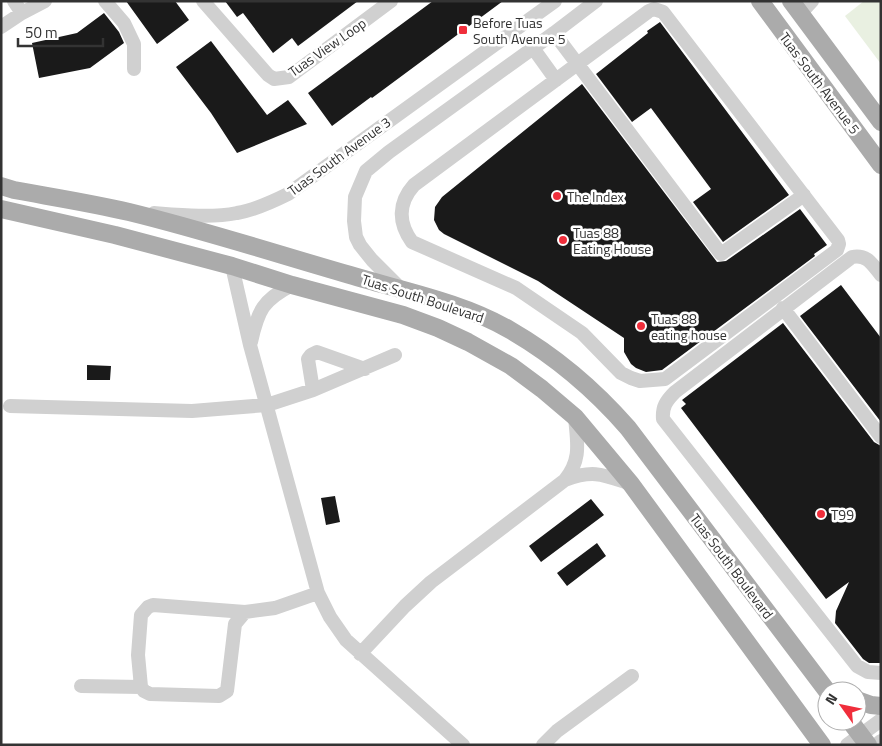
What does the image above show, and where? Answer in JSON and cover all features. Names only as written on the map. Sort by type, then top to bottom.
[{"type":"main road","name":"Tuas South Avenue 5","points":[[760,1],[881,165]]},
{"type":"main road","name":"Tuas South Avenue 5","points":[[801,5],[881,122]]},
{"type":"main road","name":"Tuas South Avenue 3","points":[[1,186],[128,212]]},
{"type":"main road","points":[[1,209],[115,235],[232,266]]},
{"type":"main road","name":"Tuas South Boulevard","points":[[128,212],[433,299],[483,316],[510,330],[554,359],[581,379],[605,401],[628,428],[820,681]]},
{"type":"main road","name":"Tuas South Boulevard","points":[[232,266],[292,285],[403,315],[438,328],[511,366],[542,389],[575,417],[631,484],[822,745]]},
{"type":"main road","points":[[867,704],[881,706]]},
{"type":"street","points":[[14,1],[22,7]]},
{"type":"street","points":[[1,27],[22,7],[45,1]]},
{"type":"street","points":[[105,1],[124,23],[134,44],[134,69]]},
{"type":"street","name":"Tuas View Loop","points":[[203,1],[262,69],[274,78],[289,77],[391,1]]},
{"type":"street","name":"Tuas South Avenue 3","points":[[128,212],[190,215],[237,213],[266,204],[288,194],[555,1]]},
{"type":"street","name":"Tuas South Avenue 3","points":[[404,291],[372,260],[356,237],[354,222],[355,197],[366,171],[596,1]]},
{"type":"street","points":[[654,9],[663,12],[838,240],[837,250],[665,379],[640,381],[621,373],[582,333],[568,323],[516,288],[412,242],[402,224],[403,202],[414,185],[577,65],[649,11],[654,9]]},
{"type":"street","points":[[554,33],[721,254],[804,195]]},
{"type":"street","points":[[533,48],[556,80]]},
{"type":"street","points":[[881,275],[872,262],[864,257],[852,257],[675,392],[665,403],[662,410],[663,419],[857,666],[868,672],[881,673]]},
{"type":"street","points":[[232,266],[250,345],[318,593],[337,629],[346,640],[463,745]]},
{"type":"street","points":[[250,345],[254,326],[262,307],[268,299],[292,285]]},
{"type":"street","points":[[783,308],[881,437]]},
{"type":"street","points":[[313,390],[308,359],[314,353],[317,352],[365,369]]},
{"type":"street","points":[[10,406],[192,411],[267,405],[313,390],[395,355]]},
{"type":"street","points":[[360,654],[405,606],[431,582],[565,480],[571,471],[578,452],[575,417]]},
{"type":"street","points":[[565,480],[591,473],[631,484]]},
{"type":"street","points":[[245,612],[236,624],[227,691],[219,696],[150,694],[144,691],[141,687],[138,655],[141,615],[148,607],[153,605],[245,612],[276,608],[318,593]]},
{"type":"street","points":[[543,745],[565,725],[632,676]]},
{"type":"street","points":[[81,686],[141,687]]},
{"type":"street","points":[[856,736],[881,720]]},
{"type":"street","points":[[876,745],[881,741]]},
{"type":"green space","points":[[864,1],[881,1],[881,64],[845,16]]},
{"type":"building","points":[[126,1],[175,1],[189,20],[157,44]]},
{"type":"building","points":[[225,1],[358,1],[298,46],[292,38],[273,53],[243,13],[237,17]]},
{"type":"building","points":[[433,1],[503,1],[332,126],[308,93]]},
{"type":"building","points":[[104,13],[119,32],[124,43],[90,68],[39,78],[32,43],[77,33]]},
{"type":"building","points":[[660,22],[789,195],[723,242],[693,202],[711,189],[651,108],[632,122],[596,74]]},
{"type":"building","points":[[211,41],[267,115],[288,100],[307,124],[237,153],[211,113],[176,67]]},
{"type":"building","name":"The Index","points":[[582,84],[717,262],[726,261],[800,209],[827,245],[814,254],[815,256],[662,370],[646,372],[636,368],[631,364],[624,352],[624,338],[538,281],[444,234],[439,230],[434,220],[435,207],[442,197]]},
{"type":"building","points":[[841,285],[881,338],[881,422],[800,316]]},
{"type":"building","name":"T99","points":[[783,323],[874,442],[881,446],[881,663],[869,663],[863,659],[835,623],[836,611],[849,582],[826,599],[681,408],[686,404],[682,400]]},
{"type":"building","points":[[87,365],[111,366],[110,380],[87,380]]},
{"type":"building","points":[[335,496],[340,522],[326,525],[321,498]]},
{"type":"building","points":[[591,499],[604,515],[541,562],[529,546]]},
{"type":"building","points":[[597,543],[606,556],[567,586],[557,573]]},
{"type":"place","name":"Before Tuas South Avenue 5","points":[[463,30]]},
{"type":"place","name":"The Index","points":[[557,196]]},
{"type":"place","name":"Tuas 88 Eating House","points":[[563,240]]},
{"type":"place","name":"Tuas 88 eating house","points":[[641,326]]},
{"type":"place","name":"T99","points":[[821,514]]}]
